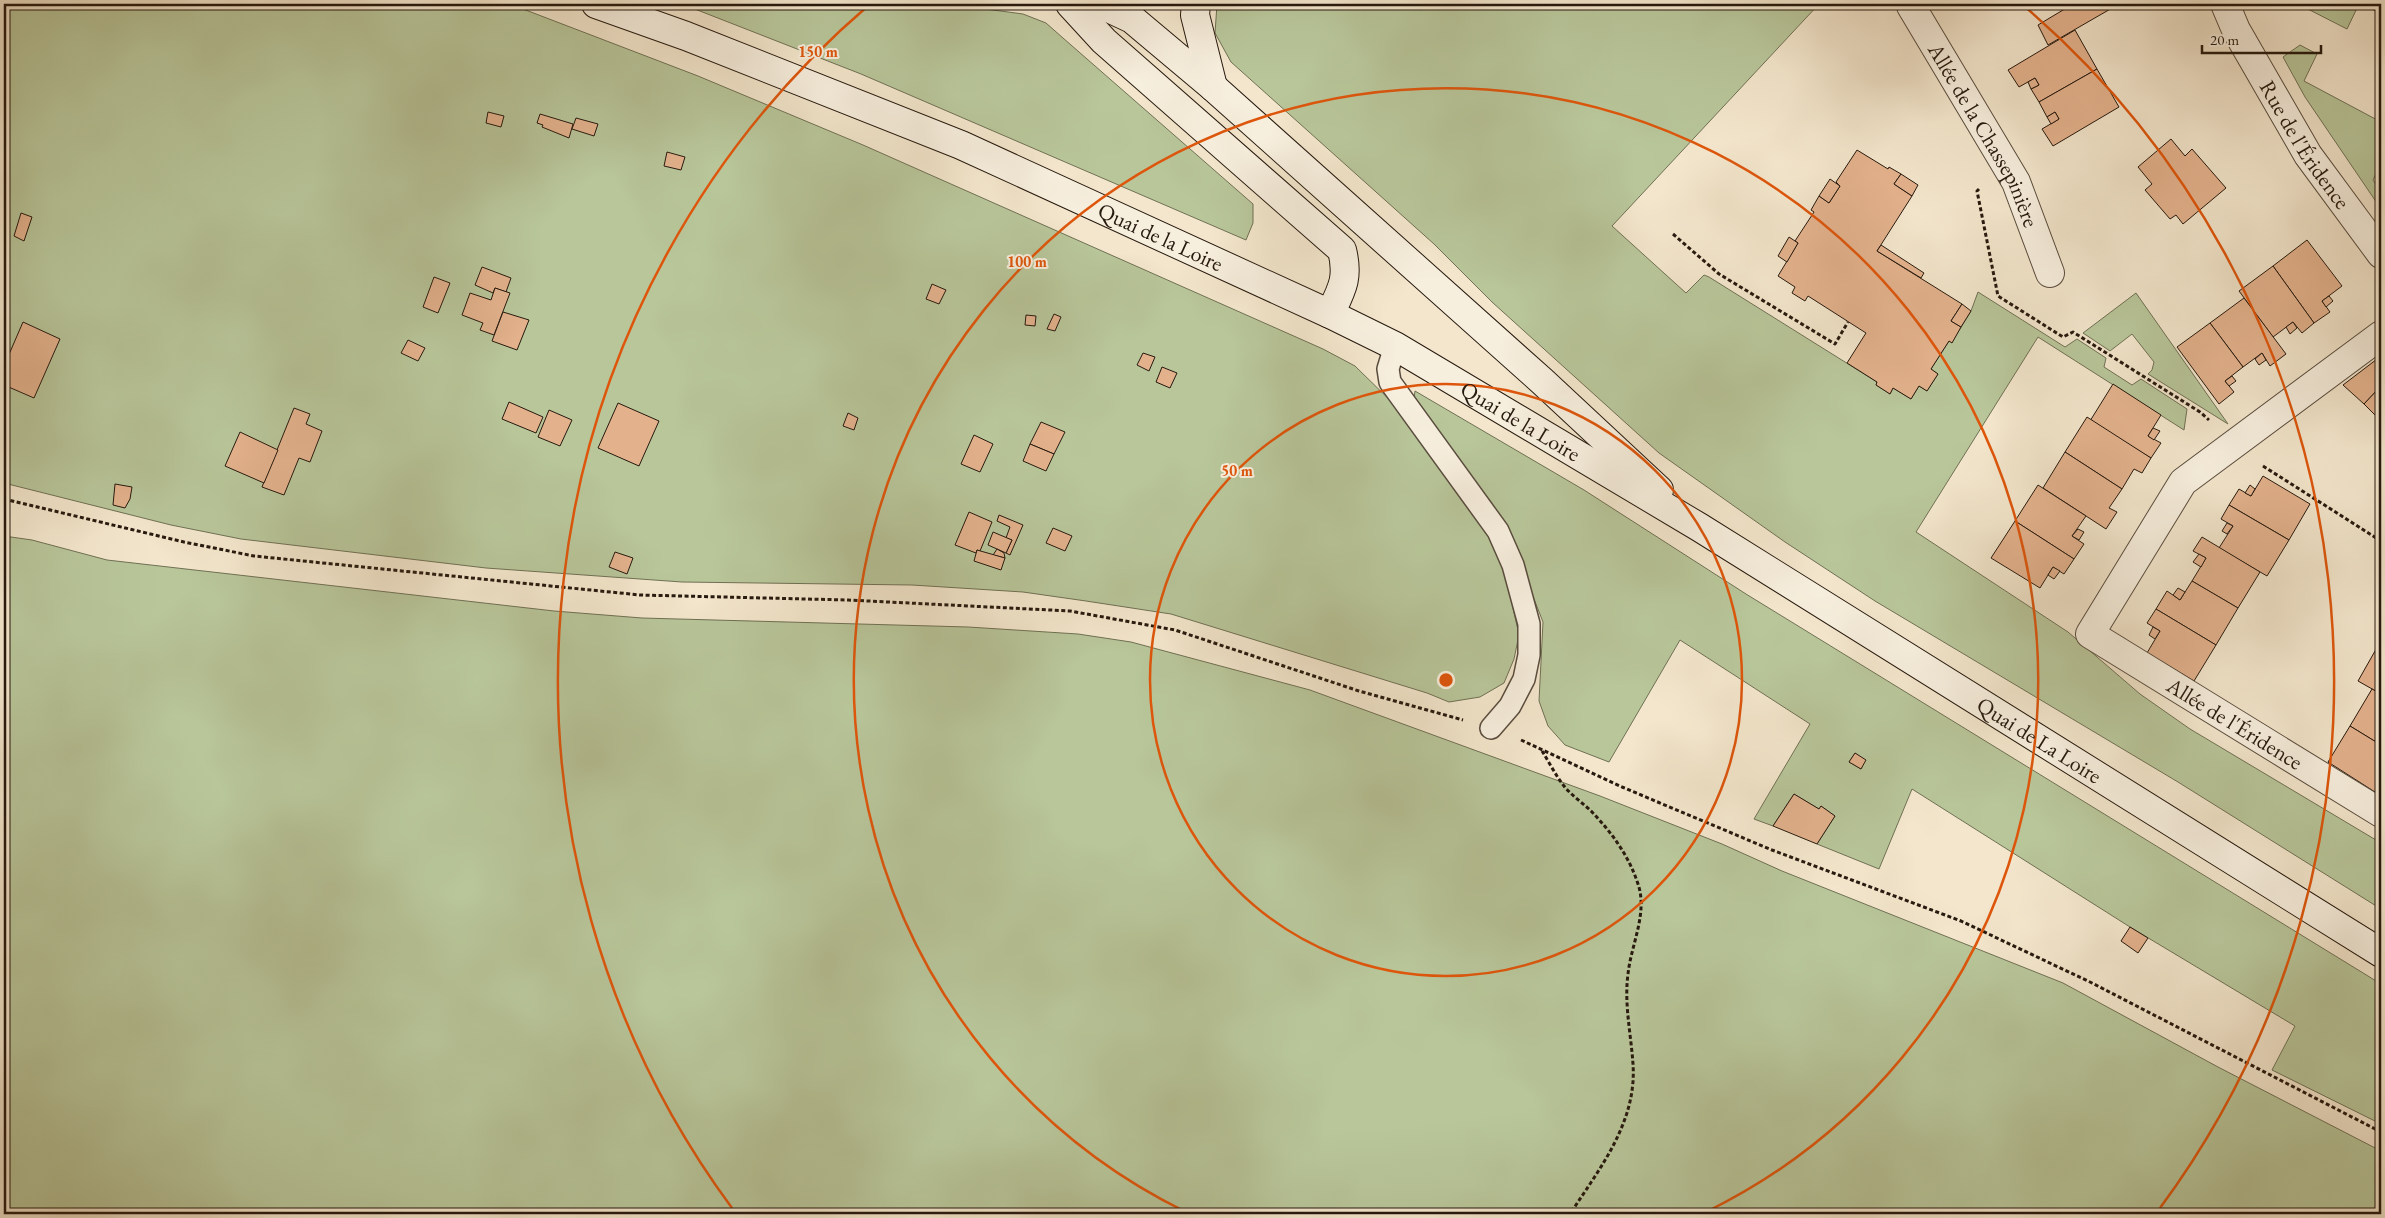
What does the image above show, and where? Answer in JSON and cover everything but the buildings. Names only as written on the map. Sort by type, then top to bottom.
[{"type":"main road","name":"Quai de la Loire","points":[[596,4],[686,36],[960,145],[1330,314],[1395,346],[1699,527]]},
{"type":"main road","points":[[1070,4],[1104,41],[1342,250],[1346,268],[1344,285],[1330,314]]},
{"type":"main road","points":[[1100,4],[1132,19],[1213,87],[1542,381],[1699,527]]},
{"type":"main road","points":[[1196,4],[1195,15],[1213,87]]},
{"type":"main road","name":"Allée de la Chassepinière","points":[[1916,4],[1911,6],[2016,182],[2050,273]]},
{"type":"main road","name":"Rue de l'Éridence","points":[[2225,4],[2236,30],[2308,155],[2381,254]]},
{"type":"main road","points":[[2235,444],[2381,334]]},
{"type":"main road","name":"Allée de l'Éridence","points":[[2235,444],[2183,482],[2090,634],[2381,813]]},
{"type":"main road","name":"Quai de La Loire","points":[[1699,527],[2381,953]]},
{"type":"lane","points":[[1395,346],[1388,369],[1390,382],[1498,531],[1513,565],[1529,624],[1529,655],[1524,679],[1510,706],[1491,728]]},
{"type":"path","points":[[2007,167],[1977,191],[1998,296],[2063,336],[2073,332],[2200,412],[2254,460],[2381,541]]},
{"type":"path","points":[[1673,234],[1718,274],[1835,344],[1848,322]]},
{"type":"path","points":[[4,498],[184,542],[254,556],[640,595],[848,600],[1070,611],[1175,630],[1359,691],[1491,728],[1622,787],[1772,850],[1962,921],[2090,982],[2381,1132]]},
{"type":"path","points":[[1542,750],[1564,785],[1590,811],[1622,849],[1639,885],[1641,897],[1639,920],[1628,974],[1628,1016],[1634,1066],[1629,1110],[1616,1142],[1570,1214]]},
{"type":"green space","points":[[4,4],[510,4],[698,76],[863,145],[1323,349],[1355,366],[1405,415],[1482,514],[1504,567],[1519,635],[1514,659],[1504,683],[1480,697],[1449,702],[1427,693],[1171,614],[1023,592],[912,585],[682,582],[486,568],[241,539],[171,525],[4,483]]},
{"type":"green space","points":[[682,4],[948,4],[1023,14],[1046,23],[1253,204],[1253,223],[1246,240],[861,74]]},
{"type":"green space","points":[[1217,4],[1819,4],[1612,226],[1686,293],[1704,275],[1709,277],[1877,382],[1876,385],[1890,394],[1893,388],[1911,399],[1919,386],[1927,391],[1938,374],[1931,369],[1949,341],[1952,342],[1971,311],[1978,292],[2065,347],[2077,339],[2106,358],[2104,367],[2132,385],[2141,379],[2187,409],[2184,430],[2038,337],[1916,532],[2068,632],[2140,694],[2190,729],[2381,843],[2381,909],[2178,782],[1875,601],[1785,542],[1659,453],[1492,302],[1434,244],[1231,62],[1215,33]]},
{"type":"green space","points":[[2298,4],[2359,4],[2347,29]]},
{"type":"green space","points":[[2362,4],[2381,4],[2381,14]]},
{"type":"green space","points":[[2300,45],[2317,54],[2304,81],[2381,122],[2381,144],[2376,154],[2380,165],[2373,180],[2381,192],[2381,209],[2305,97],[2283,57]]},
{"type":"green space","points":[[2136,293],[2228,424],[2148,374],[2152,370],[2154,362],[2132,334],[2110,351],[2083,333]]},
{"type":"green space","points":[[1415,391],[1584,490],[1746,594],[2381,984],[2381,1124],[2272,1070],[2295,1026],[2130,927],[1912,789],[1879,869],[1817,844],[1835,816],[1821,806],[1819,809],[1794,794],[1773,826],[1754,819],[1810,724],[1680,640],[1609,762],[1565,745],[1548,726],[1539,701],[1543,622],[1509,535],[1491,502],[1414,399]],"holes":[[[1855,753],[1865,760],[1861,769],[1849,762]]]},
{"type":"green space","points":[[4,536],[32,540],[107,560],[554,611],[642,618],[968,627],[1078,634],[1131,642],[1310,690],[1600,796],[2063,983],[2218,1067],[2381,1151],[2381,1214],[4,1214]]}]
